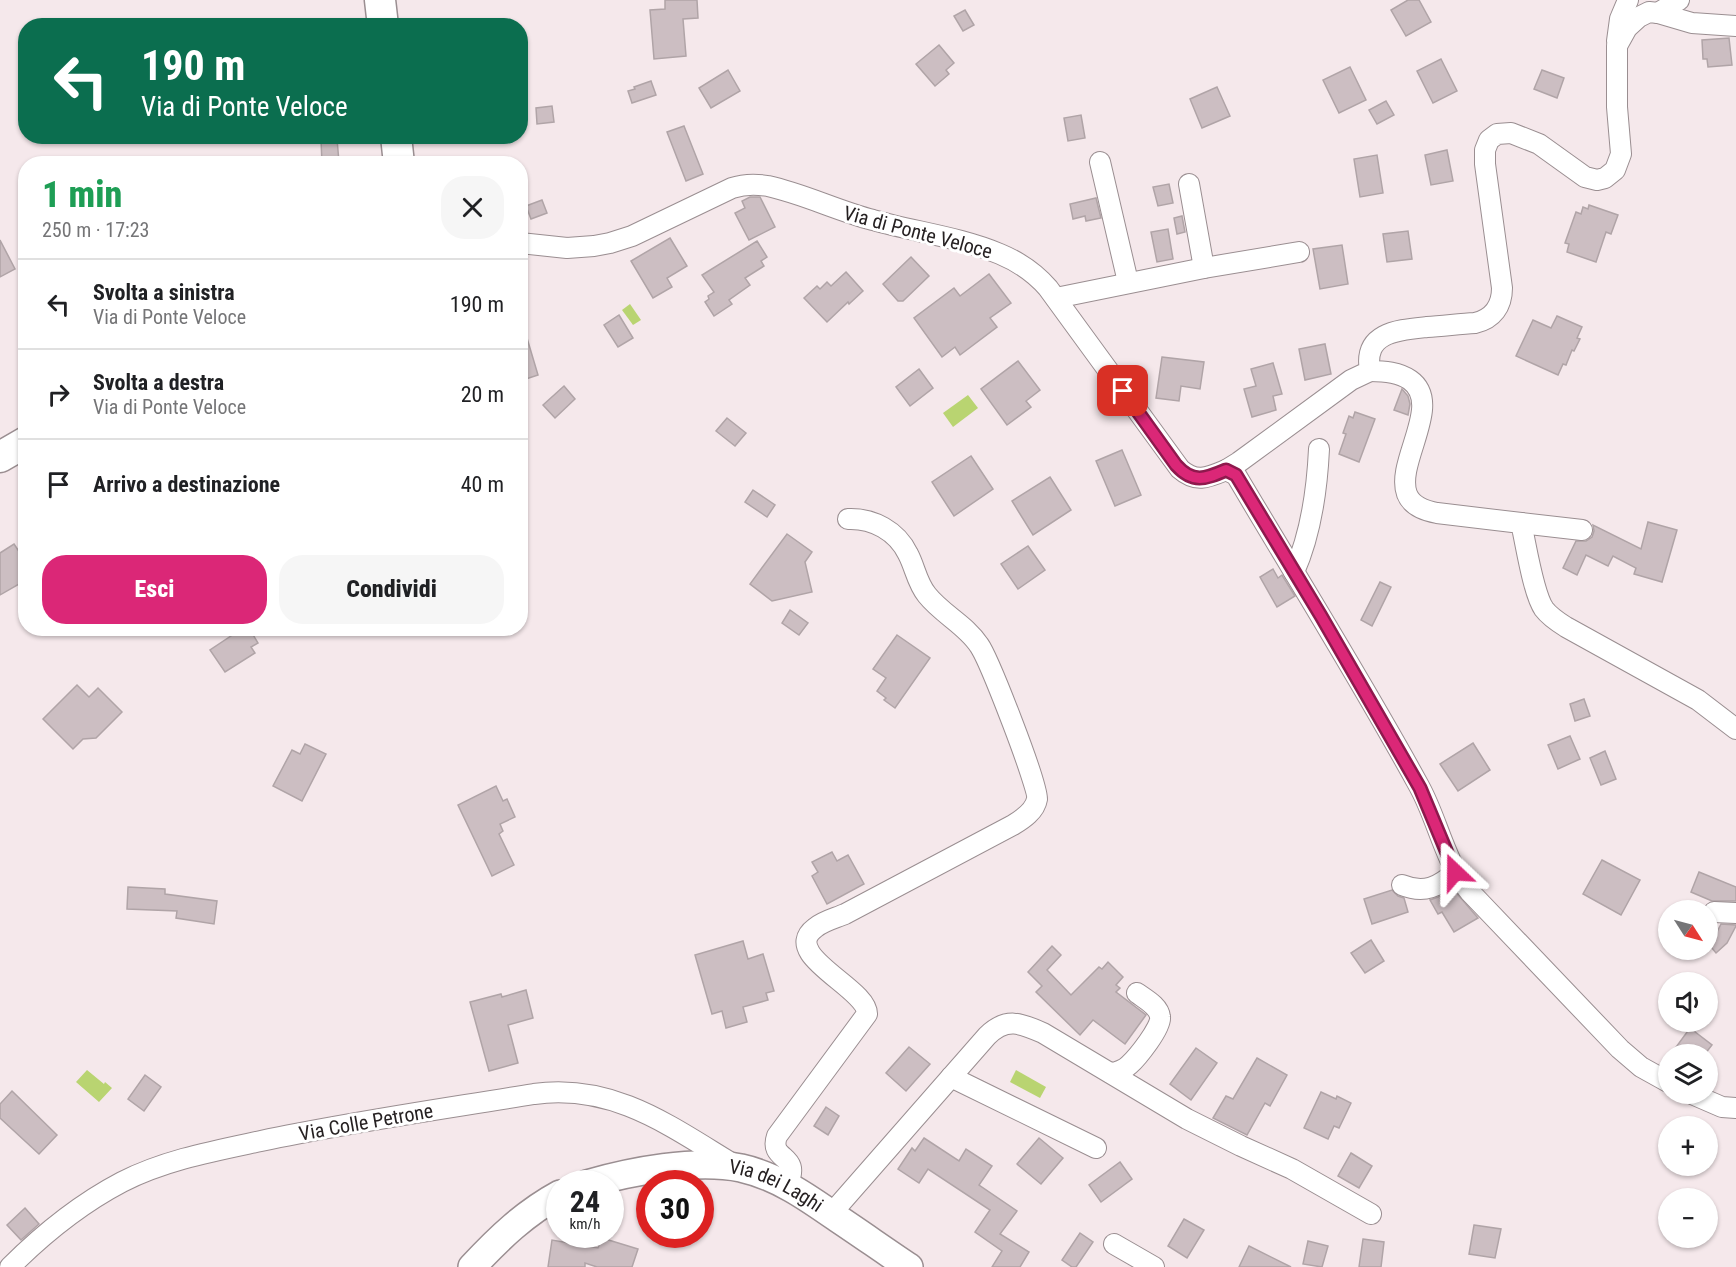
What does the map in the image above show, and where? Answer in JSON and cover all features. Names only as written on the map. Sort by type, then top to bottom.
[{"type":"main road","points":[[380,0],[382,18]]},
{"type":"main road","points":[[0,457],[18,447]]},
{"type":"main road","name":"Via dei Laghi","points":[[624,1175],[685,1166],[713,1165],[762,1174],[801,1193],[909,1267]]},
{"type":"main road","points":[[472,1267],[523,1216],[546,1202]]},
{"type":"street","points":[[1582,530],[1437,513],[1424,510],[1414,504],[1407,493],[1406,478],[1422,410],[1421,394],[1417,386],[1407,377],[1386,371],[1370,371],[1369,362],[1371,351],[1384,335],[1402,329],[1481,321],[1491,317],[1498,306],[1502,297],[1500,270],[1484,159],[1487,143],[1493,137],[1506,133],[1539,144],[1589,178],[1601,179],[1609,176],[1615,170],[1621,154],[1617,107],[1617,46],[1620,19],[1628,0]]},
{"type":"street","points":[[1658,13],[1679,0]]},
{"type":"street","points":[[1617,46],[1627,28],[1639,17],[1649,12],[1692,23],[1736,26]]},
{"type":"street","points":[[1100,162],[1128,282]]},
{"type":"street","points":[[1189,184],[1204,268]]},
{"type":"street","name":"Via di Ponte Veloce","points":[[528,244],[567,248],[610,243],[632,236],[732,188],[763,185],[865,218],[1001,254],[1028,269],[1044,283],[1180,469],[1195,479],[1233,469],[1351,380],[1370,371]]},
{"type":"street","points":[[1056,298],[1128,282],[1299,252]]},
{"type":"street","points":[[1294,573],[1305,543],[1314,500],[1319,449]]},
{"type":"street","points":[[1233,469],[1420,788],[1455,872],[1470,892],[1620,1049],[1641,1067],[1658,1076]]},
{"type":"street","points":[[786,1185],[792,1168],[774,1147],[777,1136],[867,1014],[862,999],[812,957],[807,945],[809,934],[817,926],[845,914],[1013,825],[1031,811],[1037,797],[1024,754],[979,645],[924,592],[909,555],[896,537],[869,520],[848,519]]},
{"type":"street","points":[[1521,523],[1538,594],[1543,608],[1549,615],[1566,627],[1698,700],[1736,729]]},
{"type":"street","points":[[1402,885],[1412,889],[1428,889],[1446,880],[1455,872]]},
{"type":"street","points":[[1718,912],[1736,914]]},
{"type":"street","points":[[1111,1073],[1131,1063],[1156,1030],[1160,1021],[1156,1008],[1137,993]]},
{"type":"street","points":[[831,1214],[991,1032],[1008,1023],[1019,1024],[1044,1033],[1194,1122],[1248,1150],[1292,1169],[1371,1214]]},
{"type":"street","points":[[951,1077],[1096,1148]]},
{"type":"street","name":"Via Colle Petrone","points":[[10,1267],[42,1237],[74,1212],[123,1182],[159,1166],[284,1136],[534,1094],[582,1093],[627,1105],[664,1122],[739,1168]]},
{"type":"street","points":[[1715,1104],[1736,1108]]},
{"type":"street","points":[[1114,1244],[1154,1267]]},
{"type":"shaded area","points":[[630,304],[641,320],[633,325],[622,310]]},
{"type":"shaded area","points":[[968,395],[978,408],[953,427],[943,413]]},
{"type":"shaded area","points":[[87,1070],[112,1088],[99,1102],[76,1082]]},
{"type":"shaded area","points":[[1016,1070],[1046,1087],[1040,1098],[1010,1082]]},
{"type":"building","points":[[665,0],[697,0],[698,18],[683,19],[686,56],[654,59],[650,10],[665,9]]},
{"type":"building","points":[[1408,0],[1419,0],[1431,22],[1406,36],[1391,10]]},
{"type":"building","points":[[965,10],[974,25],[963,31],[954,16]]},
{"type":"building","points":[[1729,38],[1732,65],[1708,67],[1707,59],[1703,59],[1702,40]]},
{"type":"building","points":[[939,45],[954,63],[946,70],[949,74],[935,86],[916,64]]},
{"type":"building","points":[[1441,59],[1457,91],[1433,103],[1417,71]]},
{"type":"building","points":[[1350,67],[1366,100],[1339,113],[1323,80]]},
{"type":"building","points":[[728,70],[740,91],[711,108],[699,88]]},
{"type":"building","points":[[1542,70],[1564,78],[1557,98],[1534,89]]},
{"type":"building","points":[[651,81],[656,95],[632,103],[628,91]]},
{"type":"building","points":[[1217,87],[1230,116],[1202,128],[1190,99]]},
{"type":"building","points":[[1386,101],[1394,115],[1377,124],[1369,110]]},
{"type":"building","points":[[552,106],[554,122],[537,124],[536,108]]},
{"type":"building","points":[[1081,115],[1085,138],[1068,141],[1064,118]]},
{"type":"building","points":[[684,126],[703,174],[686,181],[667,132]]},
{"type":"building","points":[[321,144],[337,144],[338,156],[322,156]]},
{"type":"building","points":[[1447,150],[1453,181],[1431,185],[1425,155]]},
{"type":"building","points":[[1377,155],[1383,193],[1360,197],[1354,159]]},
{"type":"building","points":[[1169,184],[1173,203],[1158,206],[1153,187]]},
{"type":"building","points":[[750,197],[760,197],[775,227],[749,240],[735,213],[745,208],[742,201]]},
{"type":"building","points":[[1096,198],[1101,218],[1086,221],[1085,216],[1073,219],[1070,204]]},
{"type":"building","points":[[542,200],[547,213],[531,219],[528,205]]},
{"type":"building","points":[[1589,205],[1618,215],[1611,234],[1606,232],[1596,262],[1567,252],[1569,244],[1565,243],[1576,212],[1581,214],[1583,207],[1588,209]]},
{"type":"building","points":[[1182,216],[1185,232],[1177,234],[1174,218]]},
{"type":"building","points":[[1168,229],[1173,259],[1157,262],[1151,232]]},
{"type":"building","points":[[1408,231],[1412,259],[1387,262],[1383,234]]},
{"type":"building","points":[[670,238],[687,266],[667,278],[672,287],[653,298],[631,261]]},
{"type":"building","points":[[0,240],[15,269],[0,277]]},
{"type":"building","points":[[757,241],[767,257],[761,261],[764,266],[745,278],[750,285],[729,300],[732,304],[714,316],[705,302],[714,292],[702,275]]},
{"type":"building","points":[[1342,245],[1348,284],[1320,289],[1313,249]]},
{"type":"building","points":[[911,257],[929,276],[903,301],[898,301],[883,284]]},
{"type":"building","points":[[846,272],[863,291],[827,322],[804,298],[817,286],[820,289],[827,282],[831,286]]},
{"type":"building","points":[[989,274],[1011,303],[990,318],[997,327],[960,355],[955,347],[942,357],[914,318],[954,288],[960,296]]},
{"type":"building","points":[[619,315],[633,338],[618,347],[604,325]]},
{"type":"building","points":[[1557,316],[1582,327],[1577,338],[1580,339],[1574,351],[1572,350],[1566,365],[1563,364],[1558,375],[1516,356],[1533,320],[1551,328]]},
{"type":"building","points":[[528,341],[538,375],[528,378]]},
{"type":"building","points":[[1325,344],[1331,374],[1305,380],[1299,349]]},
{"type":"building","points":[[1162,357],[1204,362],[1200,389],[1181,386],[1179,401],[1156,398]]},
{"type":"building","points":[[1018,361],[1040,390],[1026,401],[1031,407],[1007,425],[981,389]]},
{"type":"building","points":[[1273,363],[1282,394],[1273,396],[1276,410],[1252,417],[1244,389],[1256,386],[1251,369]]},
{"type":"building","points":[[919,369],[933,388],[910,406],[896,387]]},
{"type":"building","points":[[564,386],[575,399],[555,418],[543,405]]},
{"type":"building","points":[[1402,389],[1408,396],[1410,404],[1408,415],[1394,410]]},
{"type":"building","points":[[1355,412],[1375,419],[1359,462],[1339,454],[1349,416],[1353,418]]},
{"type":"building","points":[[727,418],[746,433],[735,446],[716,431]]},
{"type":"building","points":[[1122,450],[1141,495],[1115,506],[1096,461]]},
{"type":"building","points":[[971,456],[993,489],[954,516],[932,482]]},
{"type":"building","points":[[1050,477],[1071,510],[1033,535],[1012,501]]},
{"type":"building","points":[[753,490],[775,505],[767,517],[745,502]]},
{"type":"building","points":[[1648,522],[1677,530],[1662,582],[1634,574],[1636,568],[1613,556],[1608,566],[1586,555],[1577,575],[1563,568],[1576,541],[1586,541],[1592,537],[1593,525],[1641,549]]},
{"type":"building","points":[[787,534],[812,552],[805,562],[812,592],[772,601],[750,584]]},
{"type":"building","points":[[14,544],[18,550],[18,585],[0,595],[0,553]]},
{"type":"building","points":[[1028,546],[1045,570],[1018,589],[1001,564]]},
{"type":"building","points":[[1273,569],[1278,578],[1282,575],[1295,596],[1277,607],[1260,577]]},
{"type":"building","points":[[1380,582],[1391,587],[1372,626],[1361,620]]},
{"type":"building","points":[[790,610],[808,623],[799,635],[782,623]]},
{"type":"building","points":[[897,635],[930,658],[895,708],[877,691],[886,678],[873,669]]},
{"type":"building","points":[[231,636],[254,636],[258,643],[251,647],[255,653],[225,672],[210,650]]},
{"type":"building","points":[[77,685],[89,697],[98,688],[122,712],[96,738],[83,739],[73,749],[43,719]]},
{"type":"building","points":[[1584,699],[1590,716],[1575,721],[1570,704]]},
{"type":"building","points":[[1570,736],[1580,759],[1558,769],[1548,745]]},
{"type":"building","points":[[1473,743],[1490,770],[1458,791],[1440,764]]},
{"type":"building","points":[[305,744],[326,754],[302,801],[273,786],[292,750],[300,754]]},
{"type":"building","points":[[1605,751],[1616,779],[1601,785],[1590,758]]},
{"type":"building","points":[[496,786],[503,801],[507,799],[515,817],[500,824],[503,831],[499,834],[514,865],[492,876],[458,805]]},
{"type":"building","points":[[832,852],[837,861],[848,855],[864,884],[827,904],[812,876],[818,872],[812,862]]},
{"type":"building","points":[[1602,860],[1640,880],[1621,915],[1583,894]]},
{"type":"building","points":[[1699,872],[1736,887],[1736,901],[1710,900],[1691,892]]},
{"type":"building","points":[[128,887],[165,889],[165,894],[217,901],[214,924],[176,918],[177,911],[127,909]]},
{"type":"building","points":[[1453,889],[1478,918],[1454,932],[1442,912],[1438,914],[1430,900]]},
{"type":"building","points":[[1392,890],[1404,898],[1408,912],[1372,924],[1364,899]]},
{"type":"building","points":[[1721,924],[1736,925],[1727,943],[1718,951],[1718,930]]},
{"type":"building","points":[[1371,940],[1384,961],[1365,973],[1351,953]]},
{"type":"building","points":[[743,941],[748,959],[763,954],[774,991],[766,993],[768,1000],[743,1007],[747,1022],[726,1028],[722,1011],[712,1014],[695,955]]},
{"type":"building","points":[[1052,946],[1061,955],[1047,970],[1071,995],[1099,967],[1102,969],[1108,962],[1123,977],[1116,985],[1120,988],[1116,992],[1146,1015],[1125,1044],[1093,1020],[1080,1035],[1036,992],[1042,986],[1028,972]]},
{"type":"building","points":[[526,990],[533,1018],[508,1025],[518,1063],[489,1071],[470,1002],[501,994],[502,997]]},
{"type":"building","points":[[1687,1032],[1695,1032],[1711,1044],[1678,1044]]},
{"type":"building","points":[[909,1047],[930,1064],[906,1091],[886,1073]]},
{"type":"building","points":[[1196,1048],[1217,1063],[1191,1100],[1170,1084]]},
{"type":"building","points":[[1257,1058],[1287,1075],[1270,1106],[1265,1103],[1247,1135],[1213,1118],[1226,1096],[1233,1099]]},
{"type":"building","points":[[145,1075],[161,1087],[144,1111],[128,1099]]},
{"type":"building","points":[[12,1091],[57,1135],[39,1154],[0,1118],[0,1104]]},
{"type":"building","points":[[1321,1092],[1351,1103],[1339,1128],[1334,1126],[1328,1139],[1304,1128]]},
{"type":"building","points":[[826,1107],[839,1116],[828,1135],[814,1126]]},
{"type":"building","points":[[924,1138],[959,1161],[966,1149],[992,1166],[979,1185],[1017,1211],[1000,1234],[1029,1252],[1020,1267],[992,1267],[1002,1251],[975,1232],[990,1210],[928,1169],[919,1183],[898,1169],[912,1148],[915,1151]]},
{"type":"building","points":[[1039,1138],[1063,1158],[1041,1184],[1017,1164]]},
{"type":"building","points":[[1351,1153],[1372,1166],[1359,1188],[1338,1176]]},
{"type":"building","points":[[1120,1162],[1132,1179],[1101,1202],[1089,1185]]},
{"type":"building","points":[[25,1208],[39,1224],[21,1240],[7,1225]]},
{"type":"building","points":[[1184,1219],[1204,1230],[1187,1258],[1168,1246]]},
{"type":"building","points":[[1474,1225],[1501,1229],[1495,1258],[1469,1254]]},
{"type":"building","points":[[1080,1233],[1093,1242],[1076,1267],[1072,1267],[1062,1260]]},
{"type":"building","points":[[1363,1239],[1384,1242],[1381,1267],[1359,1267]]},
{"type":"building","points":[[1308,1241],[1328,1246],[1322,1267],[1303,1264]]},
{"type":"building","points":[[624,1245],[638,1249],[632,1267],[597,1267],[585,1263],[585,1267],[548,1267],[551,1248],[624,1248]]},
{"type":"building","points":[[1249,1246],[1291,1267],[1239,1267]]},
{"type":"route","points":[[1123,391],[1176,465],[1187,475],[1195,479],[1212,476],[1226,470],[1236,475],[1321,616],[1420,788],[1455,872]]}]
